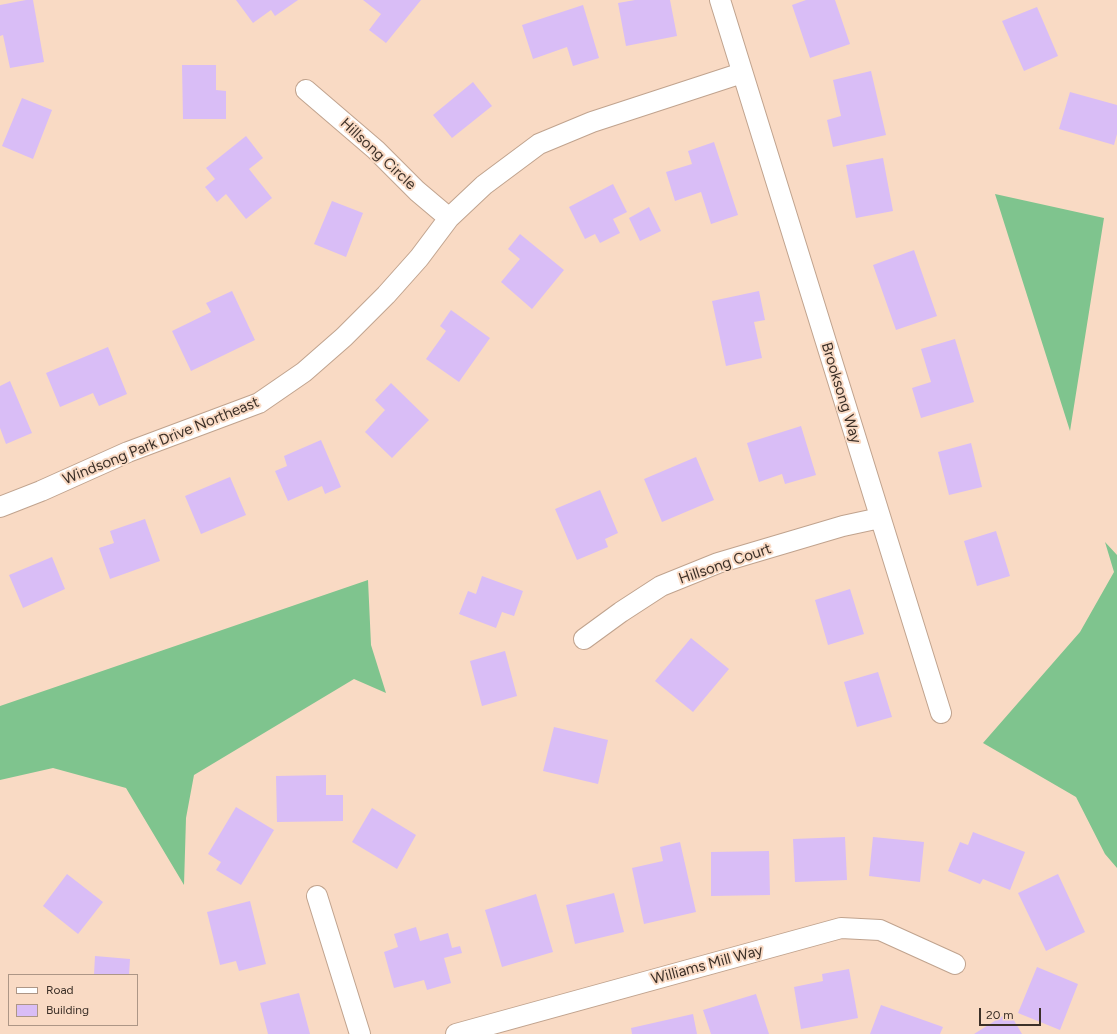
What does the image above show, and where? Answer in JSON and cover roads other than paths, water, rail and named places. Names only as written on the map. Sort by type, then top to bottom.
[{"type":"street","name":"Brooksong Way","points":[[720,0],[941,713]]},
{"type":"street","name":"Windsong Park Drive Northeast","points":[[0,507],[41,491],[128,452],[259,403],[304,372],[344,337],[386,295],[419,258],[449,218],[484,185],[539,144],[592,122],[742,73]]},
{"type":"street","name":"Hillsong Circle","points":[[306,90],[376,150],[417,191],[449,218]]},
{"type":"street","name":"Hillsong Court","points":[[584,639],[621,612],[661,586],[718,563],[843,526],[880,518]]},
{"type":"street","points":[[317,896],[360,1034]]},
{"type":"street","name":"Williams Mill Way","points":[[456,1034],[841,928],[880,930],[955,964]]}]
